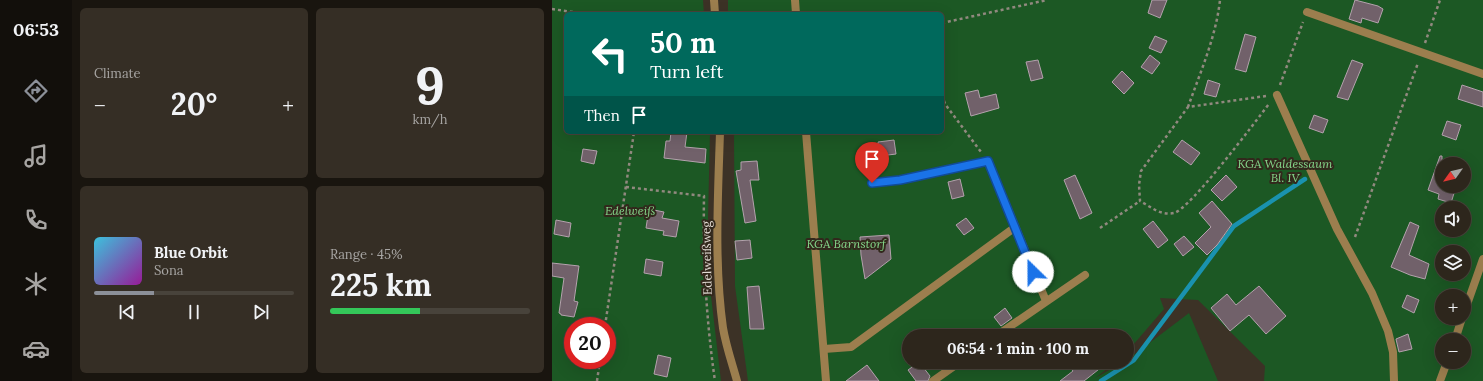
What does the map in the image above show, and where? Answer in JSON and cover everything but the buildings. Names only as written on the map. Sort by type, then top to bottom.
[{"type":"street","points":[[714,0],[715,12]]},
{"type":"street","points":[[795,0],[796,12]]},
{"type":"street","points":[[1307,12],[1483,74]]},
{"type":"street","points":[[1277,95],[1337,229],[1372,293],[1388,330],[1393,352],[1394,381]]},
{"type":"street","name":"Edelweißweg","points":[[720,134],[718,266],[720,301],[724,329],[737,381]]},
{"type":"street","points":[[806,134],[826,381]]},
{"type":"street","points":[[872,183],[900,180],[988,161],[1014,228],[1046,301]]},
{"type":"street","points":[[824,349],[850,347],[1014,228]]},
{"type":"street","points":[[1471,293],[1483,258]]},
{"type":"street","points":[[1006,329],[1085,275]]},
{"type":"street","points":[[933,381],[950,369]]},
{"type":"street","points":[[1440,381],[1444,369]]},
{"type":"path","points":[[944,23],[1047,0]]},
{"type":"path","points":[[1140,201],[1139,185],[1141,171],[1188,107],[1206,57],[1218,14],[1220,0]]},
{"type":"path","points":[[1350,252],[1440,0]]},
{"type":"path","points":[[552,9],[572,12]]},
{"type":"path","points":[[1140,201],[1164,214],[1176,212],[1204,186],[1277,95],[1307,12]]},
{"type":"path","points":[[1188,107],[1277,95]]},
{"type":"path","points":[[944,101],[988,161]]},
{"type":"path","points":[[606,317],[634,134]]},
{"type":"path","points":[[626,187],[704,196],[703,251],[707,320],[715,381]]},
{"type":"path","points":[[1100,228],[1140,201]]},
{"type":"path","points":[[597,381],[599,369]]},
{"type":"green space","name":"Edelweiß","points":[[552,0],[703,0],[704,12],[564,12],[564,134],[710,134],[707,262],[721,381],[552,381]]},
{"type":"green space","points":[[728,0],[1483,0],[1483,381],[1264,381],[1265,366],[1198,300],[1160,298],[1164,309],[1134,344],[1134,329],[902,329],[902,369],[1107,369],[1095,378],[1111,369],[1134,369],[1134,355],[1189,313],[1218,381],[748,381],[735,286],[734,134],[944,134],[944,12],[728,12]]},
{"type":"waterway","points":[[1101,381],[1134,360],[1234,226],[1305,179]]},
{"type":"route","points":[[872,183],[900,180],[988,161],[1033,272]]},
{"type":"park label","name":"KGA Waldessaum Bl. IV","points":[[1285,171]]},
{"type":"park label","name":"KGA Barnstorf","points":[[846,244]]}]
